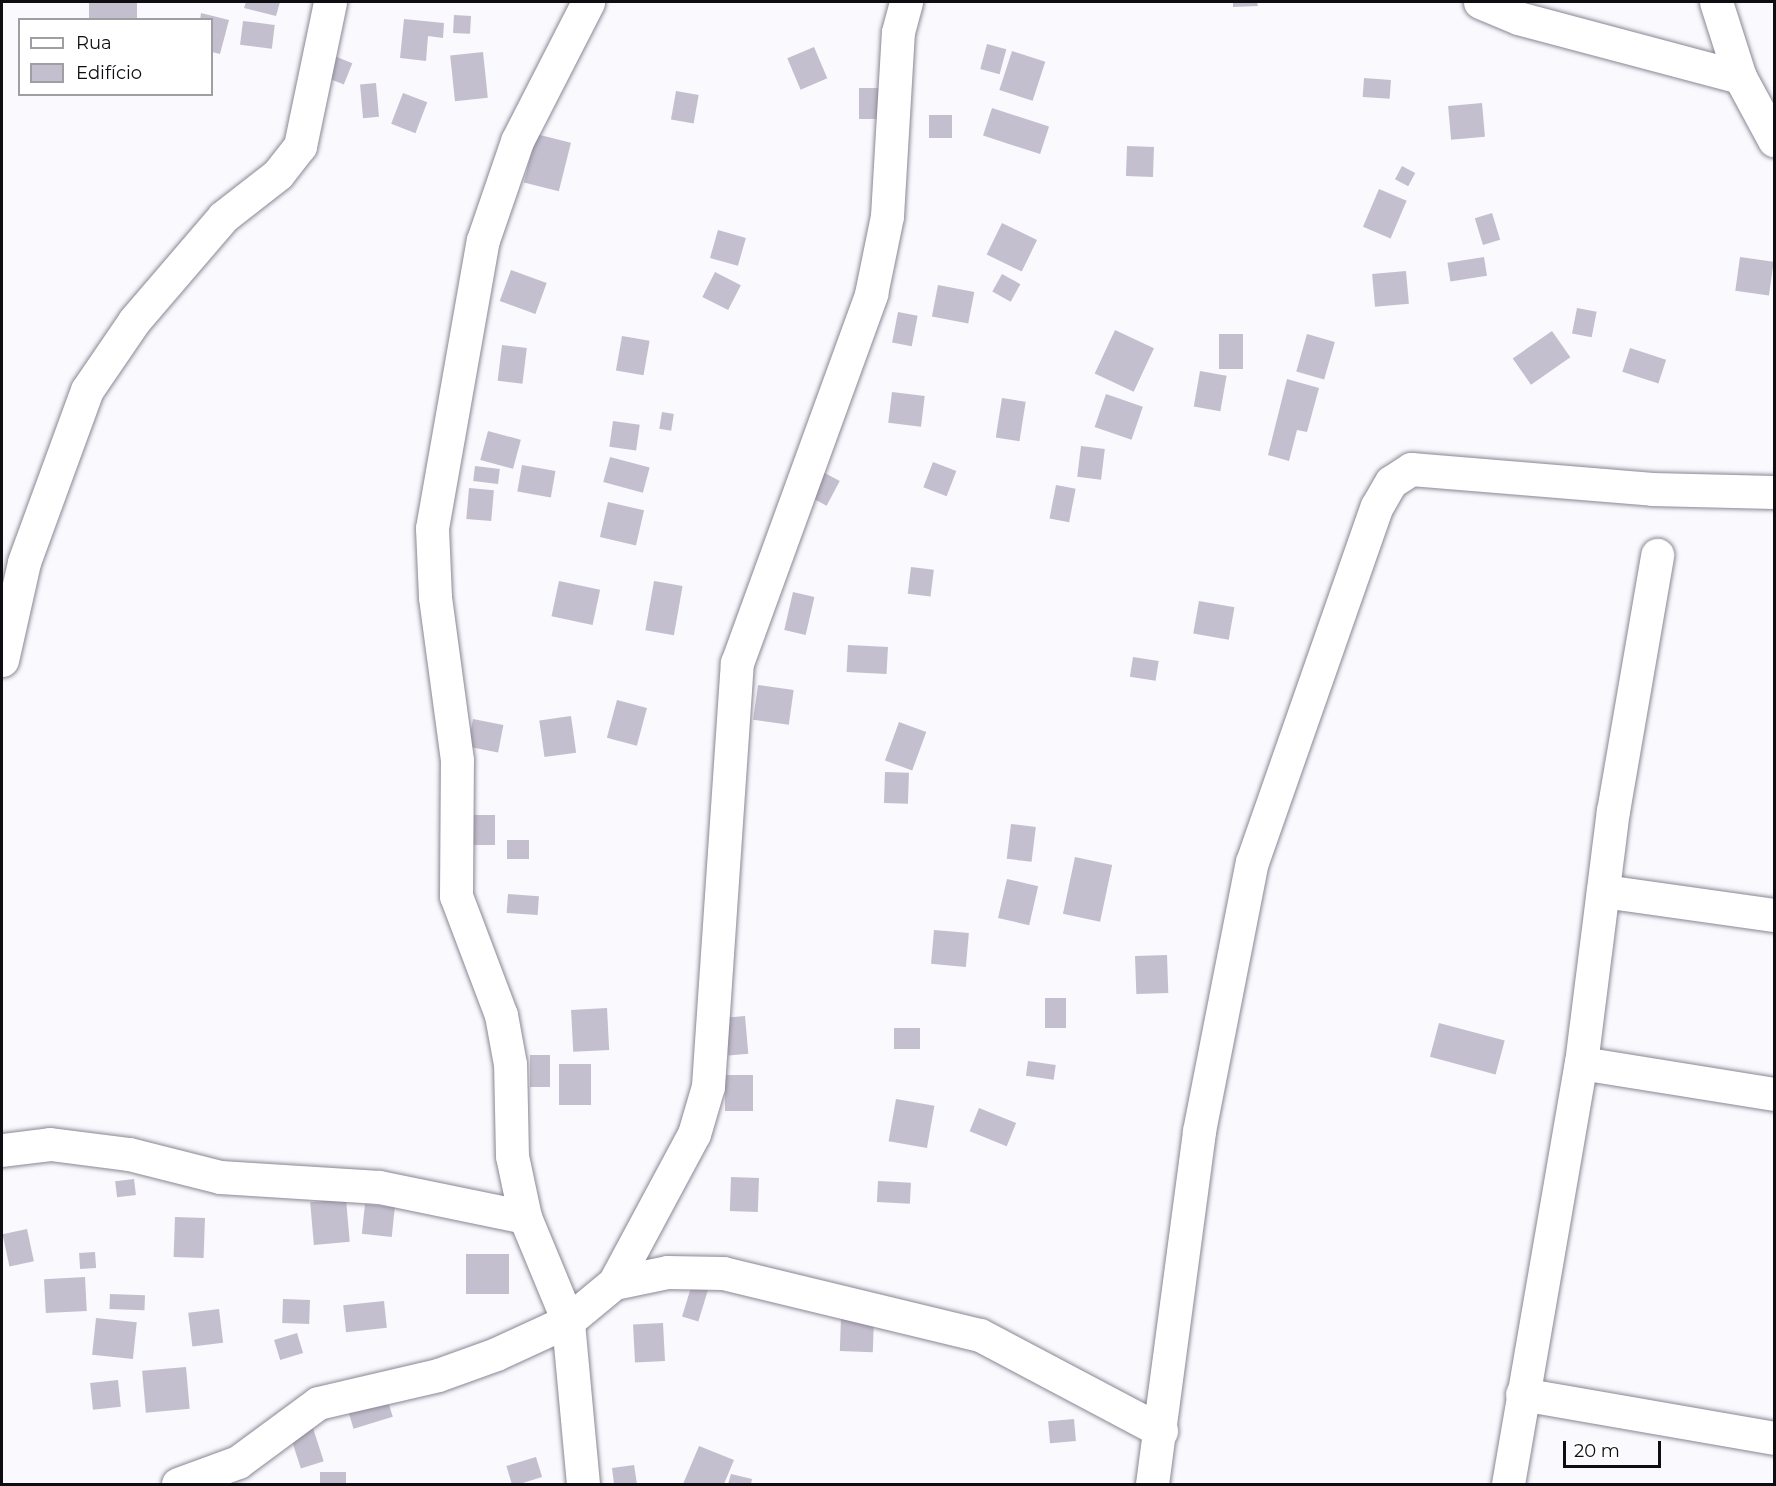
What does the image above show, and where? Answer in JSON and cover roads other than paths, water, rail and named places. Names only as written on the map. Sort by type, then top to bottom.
[{"type":"street","points":[[2,660],[24,562],[87,390],[134,321],[224,217],[278,174],[300,146],[330,2]]},
{"type":"street","points":[[583,1485],[568,1321],[525,1217],[512,1156],[510,1064],[501,1015],[456,896],[457,760],[436,607],[432,528],[483,240],[517,141],[588,2]]},
{"type":"street","points":[[178,1485],[238,1462],[318,1403],[438,1375],[568,1321],[614,1283],[694,1134],[708,1086],[737,663],[871,294],[887,216],[897,32],[906,2]]},
{"type":"street","points":[[1480,2],[1518,18],[1740,77]]},
{"type":"street","points":[[1716,2],[1740,77],[1774,141]]},
{"type":"street","points":[[1152,1485],[1161,1431],[1199,1131],[1252,862],[1377,506],[1391,482],[1411,469],[1652,489],[1774,492]]},
{"type":"street","points":[[1508,1485],[1581,1063],[1603,891],[1657,555]]},
{"type":"street","points":[[1603,891],[1774,915]]},
{"type":"street","points":[[1581,1063],[1774,1094]]},
{"type":"street","points":[[2,1150],[50,1144],[117,1152],[220,1177],[379,1187],[525,1217]]},
{"type":"street","points":[[614,1283],[667,1272],[723,1273],[980,1335],[1161,1431]]},
{"type":"street","points":[[1522,1394],[1774,1438]]}]
